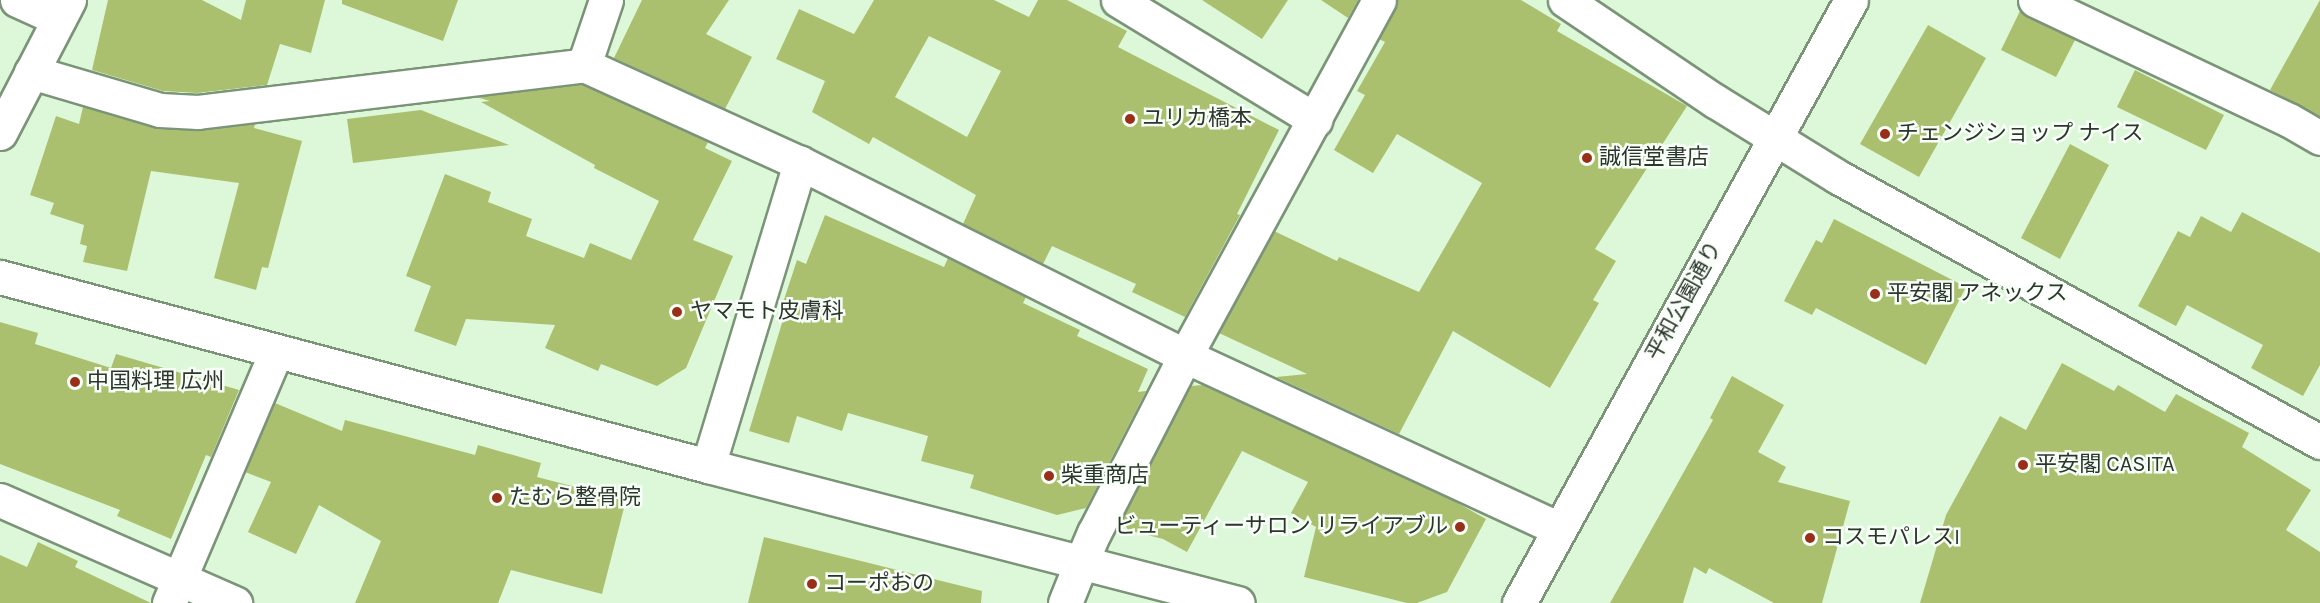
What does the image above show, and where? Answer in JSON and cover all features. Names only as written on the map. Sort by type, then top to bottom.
[{"type":"street","points":[[0,133],[64,10],[17,0]]},
{"type":"street","points":[[584,65],[606,0]]},
{"type":"street","points":[[1118,0],[1315,120]]},
{"type":"street","points":[[1065,603],[1094,533],[1185,356],[1379,0]]},
{"type":"street","points":[[1565,0],[1774,138],[1838,177],[2320,442]]},
{"type":"street","name":"平和公園通り","points":[[1519,603],[1851,0]]},
{"type":"street","points":[[2035,0],[2289,120],[2320,138]]},
{"type":"street","points":[[31,72],[160,110],[198,112],[584,65],[800,163],[1185,356],[1559,529]]},
{"type":"street","points":[[708,466],[800,163]]},
{"type":"street","points":[[0,277],[708,466],[1238,603]]},
{"type":"street","points":[[175,591],[276,352]]},
{"type":"street","points":[[0,500],[175,591],[236,603]]},
{"type":"building","points":[[108,0],[202,0],[241,20],[246,0],[325,0],[311,53],[280,44],[267,85],[197,93],[163,91],[92,70]]},
{"type":"building","points":[[342,0],[458,0],[443,41],[342,4]]},
{"type":"building","points":[[642,0],[729,0],[706,34],[752,57],[725,109],[614,58]]},
{"type":"building","points":[[874,0],[994,0],[1029,17],[1038,0],[1067,0],[1127,31],[1118,47],[1279,130],[1237,214],[1240,215],[1185,317],[1132,292],[1136,284],[1052,246],[1043,264],[963,224],[976,195],[873,137],[869,144],[812,112],[825,81],[776,59],[799,9],[854,34]],"holes":[[[929,36],[1001,71],[967,137],[895,97]]]},
{"type":"building","points":[[1202,0],[1288,0],[1262,39]]},
{"type":"building","points":[[1321,0],[1358,0],[1348,18]]},
{"type":"building","points":[[1398,0],[1521,0],[1561,24],[1557,31],[1687,106],[1595,249],[1616,261],[1593,300],[1599,303],[1550,388],[1453,331],[1399,434],[1276,377],[1307,374],[1219,333],[1274,231],[1337,261],[1339,257],[1419,292],[1482,183],[1397,134],[1373,173],[1334,150],[1365,95],[1357,91],[1385,42],[1379,39]]},
{"type":"building","points":[[2320,0],[2320,116],[2270,90]]},
{"type":"building","points":[[2020,11],[2075,40],[2056,77],[2001,50]]},
{"type":"building","points":[[1928,25],[1986,58],[1919,177],[1860,144]]},
{"type":"building","points":[[2135,70],[2224,115],[2206,150],[2117,107]]},
{"type":"building","points":[[581,84],[708,142],[705,148],[732,161],[693,240],[733,256],[686,368],[657,386],[601,364],[598,371],[545,348],[555,325],[466,319],[456,346],[414,331],[431,286],[406,276],[445,174],[491,192],[488,202],[532,219],[526,236],[584,258],[590,243],[631,260],[659,201],[594,168],[595,165],[481,102],[490,101],[476,97]]},
{"type":"building","points":[[83,107],[159,129],[200,131],[255,124],[254,128],[302,141],[268,268],[262,267],[256,290],[214,278],[239,183],[151,171],[127,271],[83,262],[87,246],[80,244],[84,225],[50,214],[54,203],[30,195],[56,116],[79,124]]},
{"type":"building","points":[[421,110],[509,145],[353,163],[347,119]]},
{"type":"building","points":[[2070,144],[2109,165],[2060,259],[2021,238]]},
{"type":"building","points":[[2242,212],[2320,253],[2320,365],[2303,396],[2251,368],[2263,345],[2187,305],[2176,326],[2138,306],[2178,231],[2190,237],[2201,216],[2231,232]]},
{"type":"building","points":[[825,215],[944,267],[948,258],[1026,297],[1023,303],[1080,330],[1077,336],[1148,369],[1138,392],[1146,391],[1086,508],[1057,515],[970,488],[974,475],[921,461],[928,436],[848,413],[842,431],[797,416],[789,443],[749,431],[782,323],[777,321],[797,260],[806,264]]},
{"type":"building","name":"平安閣 アネックス","points":[[1834,219],[1966,287],[1926,365],[1816,308],[1812,315],[1784,301],[1816,240],[1822,243]]},
{"type":"building","points":[[0,322],[38,333],[35,344],[111,368],[116,354],[239,390],[211,457],[206,455],[171,539],[117,516],[120,510],[0,464]]},
{"type":"building","points":[[2062,363],[2114,391],[2118,385],[2165,412],[2176,394],[2249,433],[2242,447],[2311,490],[2286,530],[2320,552],[2320,603],[1920,603],[1946,515],[2000,416],[2026,430]]},
{"type":"building","points":[[1732,376],[1784,405],[1758,452],[1786,467],[1778,482],[1850,501],[1822,603],[1774,603],[1709,568],[1706,574],[1694,567],[1683,603],[1610,603],[1713,420],[1710,418]]},
{"type":"building","points":[[1203,385],[1454,501],[1486,519],[1447,592],[1417,603],[1407,603],[1304,577],[1316,527],[1291,513],[1308,482],[1242,451],[1187,552],[1163,539],[1128,530],[1122,519],[1190,386]]},
{"type":"building","points":[[275,403],[342,431],[345,420],[475,455],[478,445],[541,463],[537,477],[626,500],[602,594],[511,570],[498,603],[355,603],[381,541],[319,505],[296,554],[248,532],[271,482],[245,472]]},
{"type":"building","name":"コーポおの","points":[[764,537],[982,591],[981,603],[748,603]]},
{"type":"building","points":[[38,542],[78,561],[75,567],[151,603],[0,603],[0,555],[27,567]]},
{"type":"place","name":"ユリカ橋本","points":[[1130,119]]},
{"type":"place","name":"チェンジショップ ナイス","points":[[1885,134]]},
{"type":"place","name":"誠信堂書店","points":[[1587,158]]},
{"type":"place","name":"平安閣 アネックス","points":[[1875,294]]},
{"type":"place","name":"ヤマモト皮膚科","points":[[677,312]]},
{"type":"place","name":"中国料理 広州","points":[[75,382]]},
{"type":"place","name":"平安閣 CASITA","points":[[2023,465]]},
{"type":"place","name":"柴重商店","points":[[1049,476]]},
{"type":"place","name":"たむら整骨院","points":[[497,498]]},
{"type":"place","name":"ビューティーサロン リライアブル","points":[[1460,527]]},
{"type":"place","name":"コスモパレスI","points":[[1810,538]]},
{"type":"place","name":"コーポおの","points":[[812,584]]}]
